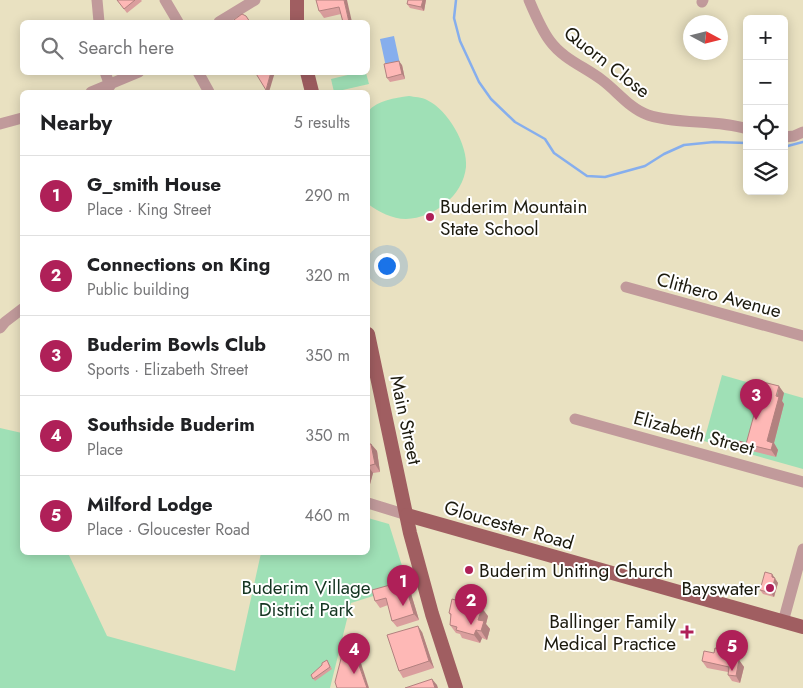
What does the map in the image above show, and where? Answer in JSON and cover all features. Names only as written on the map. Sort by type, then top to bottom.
[{"type":"main road","points":[[297,0],[297,20]]},
{"type":"main road","points":[[308,75],[312,90]]},
{"type":"main road","name":"Main Street","points":[[370,343],[407,515],[432,614],[456,688]]},
{"type":"main road","name":"Gloucester Road","points":[[407,515],[803,627]]},
{"type":"street","points":[[97,0],[99,20]]},
{"type":"street","points":[[165,0],[177,20]]},
{"type":"street","points":[[221,20],[255,0]]},
{"type":"street","name":"Quorn Close","points":[[529,0],[542,29],[560,52],[603,80],[638,110],[668,120],[743,128]]},
{"type":"street","points":[[106,75],[110,86]]},
{"type":"street","points":[[97,90],[133,75]]},
{"type":"street","points":[[200,75],[207,90]]},
{"type":"street","points":[[0,124],[20,119]]},
{"type":"street","points":[[788,137],[803,132]]},
{"type":"street","name":"Clithero Avenue","points":[[626,288],[803,336]]},
{"type":"street","points":[[0,328],[20,311]]},
{"type":"street","name":"Elizabeth Street","points":[[575,419],[803,482]]},
{"type":"street","points":[[370,504],[407,515]]},
{"type":"street","points":[[783,622],[803,549]]},
{"type":"green space","points":[[348,75],[367,75],[369,84],[343,90],[334,90],[331,79]]},
{"type":"green space","points":[[409,96],[427,100],[435,105],[455,129],[466,158],[464,178],[453,196],[436,210],[416,218],[396,218],[370,205],[370,109],[392,99]]},
{"type":"green space","points":[[722,375],[803,398],[803,469],[704,441]]},
{"type":"green space","name":"Buderim Village District Park","points":[[0,428],[20,433],[20,555],[69,555],[107,636],[235,671],[261,555],[370,555],[370,519],[389,524],[408,585],[351,603],[330,688],[0,688]]},
{"type":"water","points":[[394,36],[400,64],[386,67],[380,39]]},
{"type":"building","points":[[117,0],[135,0],[124,9]]},
{"type":"building","points":[[316,0],[344,0],[349,20],[342,20],[339,7],[319,11]]},
{"type":"building","points":[[408,0],[423,0],[421,7],[407,4]]},
{"type":"building","points":[[242,14],[249,20],[234,20]]},
{"type":"building","points":[[399,61],[402,74],[387,78],[384,64]]},
{"type":"building","points":[[257,75],[270,75],[266,90]]},
{"type":"building","points":[[763,382],[779,386],[776,396],[779,397],[767,441],[773,443],[771,450],[746,444]]},
{"type":"building","points":[[739,441],[746,443],[744,449],[737,448]]},
{"type":"building","points":[[370,444],[371,444],[375,464],[370,465]]},
{"type":"building","points":[[765,572],[772,574],[772,577],[775,578],[771,593],[760,590]]},
{"type":"building","points":[[404,581],[414,614],[392,621],[386,598],[375,601],[372,590]]},
{"type":"building","points":[[452,599],[482,608],[478,620],[484,621],[481,631],[476,630],[474,635],[456,630],[457,627],[450,625],[451,614],[449,613]]},
{"type":"building","points":[[418,626],[429,661],[399,671],[387,635]]},
{"type":"building","points":[[715,648],[733,651],[731,659],[739,660],[736,676],[728,675],[729,667],[702,661],[704,651],[714,653]]},
{"type":"building","points":[[343,651],[355,654],[367,688],[337,688],[335,682]]},
{"type":"building","points":[[327,660],[330,667],[313,679],[311,675]]},
{"type":"building","points":[[432,679],[435,688],[405,688]]},
{"type":"waterway","points":[[456,0],[454,18],[460,41],[479,82],[491,99],[515,122],[545,139],[554,153],[587,176],[605,177],[645,166],[664,154],[684,145],[714,142],[743,143]]},
{"type":"waterway","points":[[788,146],[803,142]]},
{"type":"place","name":"Buderim Mountain State School","points":[[430,217]]},
{"type":"place","name":"Buderim Bowls Club","points":[[756,420]]},
{"type":"place","name":"Buderim Uniting Church","points":[[469,570]]},
{"type":"place","name":"Bayswater","points":[[770,588]]},
{"type":"place","name":"G_smith House","points":[[403,606]]},
{"type":"place","name":"Connections on King","points":[[471,625]]},
{"type":"place","name":"Ballinger Family Medical Practice","points":[[687,632]]},
{"type":"place","name":"Milford Lodge","points":[[732,671]]},
{"type":"place","name":"Southside Buderim","points":[[354,674]]}]
